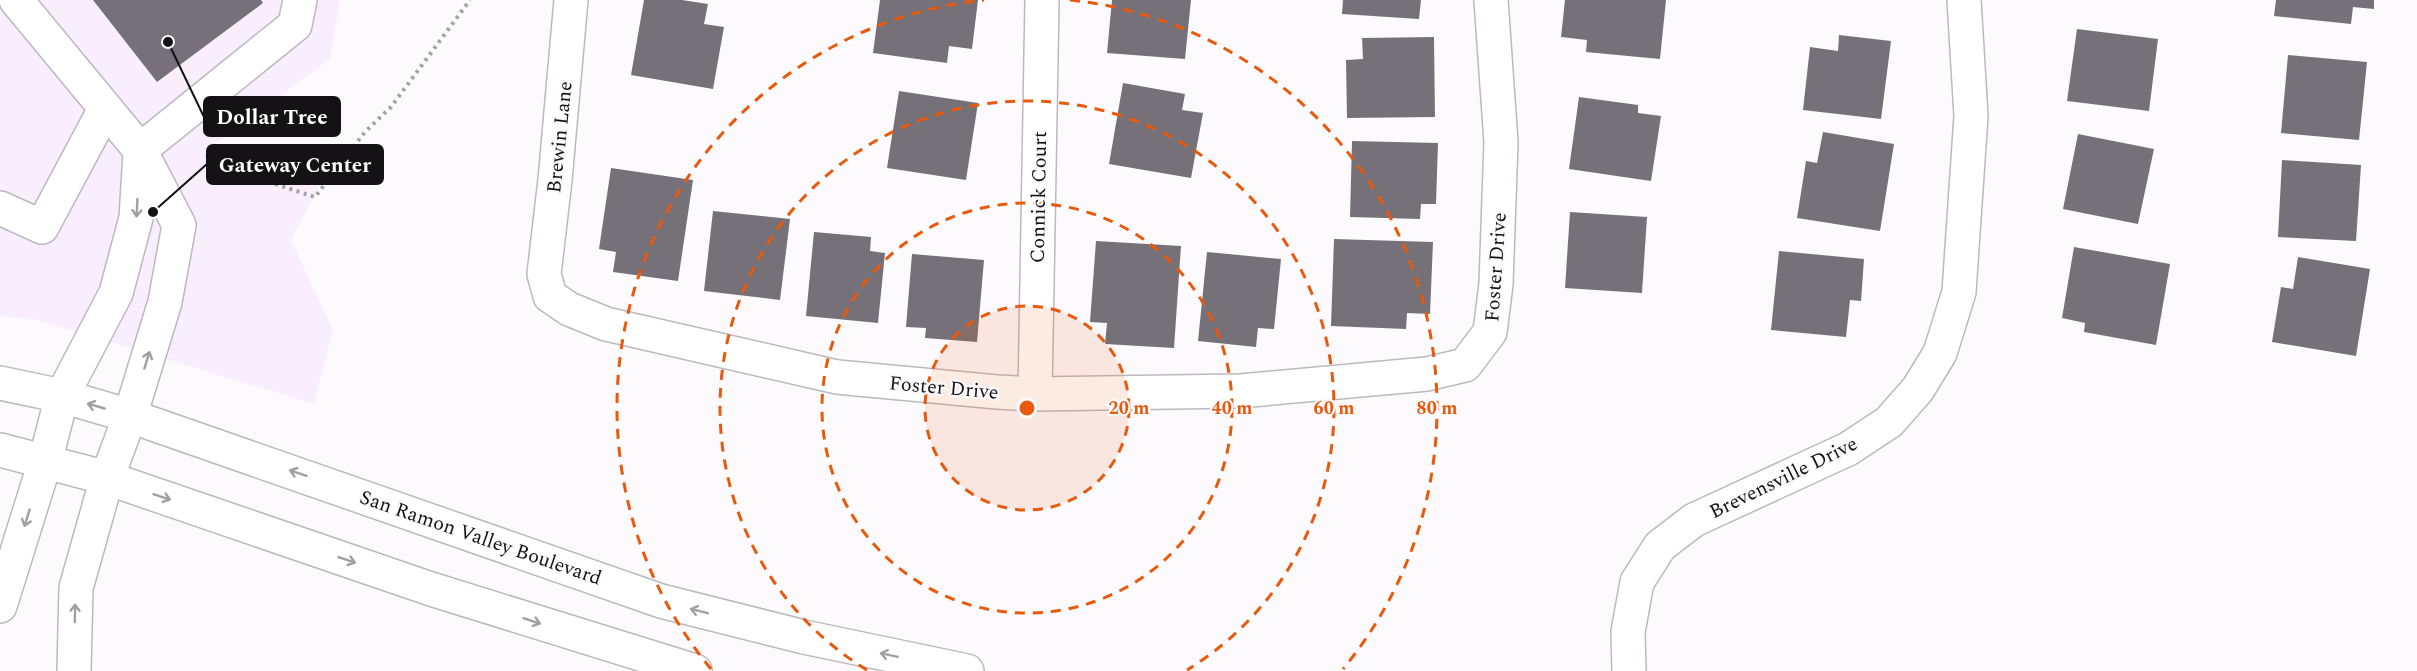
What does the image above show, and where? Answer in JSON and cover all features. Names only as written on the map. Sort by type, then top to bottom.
[{"type":"main road","points":[[16,0],[140,150],[179,225],[165,302],[130,416],[107,478],[76,588],[74,671]]},
{"type":"main road","points":[[0,606],[45,462],[62,396],[116,293],[136,218],[140,150],[295,25],[300,0]]},
{"type":"main road","name":"Brewin Lane","points":[[544,274],[571,0]]},
{"type":"main road","name":"Connick Court","points":[[1035,394],[1042,0]]},
{"type":"main road","name":"Foster Drive","points":[[544,274],[550,296],[569,309],[606,324],[837,377],[1035,394],[1240,391],[1427,374],[1465,365],[1490,332],[1496,285],[1501,142],[1491,0]]},
{"type":"main road","name":"Brevensville Drive","points":[[1629,671],[1628,632],[1637,582],[1660,546],[1694,520],[1848,449],[1889,422],[1918,389],[1940,353],[1959,292],[1971,116],[1964,0]]},
{"type":"main road","points":[[0,208],[42,226],[105,108]]},
{"type":"main road","name":"San Ramon Valley Boulevard","points":[[0,383],[62,396],[130,416],[662,601],[804,637],[967,671]]},
{"type":"main road","points":[[0,450],[107,478],[431,589],[695,671]]},
{"type":"path","points":[[206,155],[269,182],[315,197],[365,132],[391,107],[470,0]]},
{"type":"shaded area","points":[[0,0],[340,0],[330,59],[213,146],[320,184],[291,240],[333,330],[314,404],[34,319],[0,316]]},
{"type":"building","points":[[93,0],[261,0],[263,3],[157,82]]},
{"type":"building","points":[[644,0],[682,0],[708,4],[704,24],[724,27],[713,89],[631,75]]},
{"type":"building","points":[[880,0],[978,0],[972,49],[949,46],[947,63],[873,53]]},
{"type":"building","points":[[1112,0],[1191,0],[1185,59],[1107,53]]},
{"type":"building","points":[[1343,0],[1421,0],[1419,19],[1342,14]]},
{"type":"building","points":[[1565,0],[1666,0],[1660,59],[1586,52],[1587,40],[1561,37]]},
{"type":"building","points":[[2276,0],[2374,0],[2374,9],[2353,7],[2351,24],[2274,16]]},
{"type":"building","points":[[2077,29],[2158,39],[2149,111],[2067,101]]},
{"type":"building","points":[[1839,35],[1891,41],[1881,119],[1803,110],[1810,47],[1838,51]]},
{"type":"building","points":[[1434,37],[1435,117],[1347,118],[1346,60],[1363,59],[1362,38]]},
{"type":"building","points":[[2288,55],[2367,62],[2359,140],[2281,133]]},
{"type":"building","points":[[1123,83],[1185,94],[1182,110],[1203,113],[1191,178],[1109,164]]},
{"type":"building","points":[[899,91],[978,103],[966,180],[887,168]]},
{"type":"building","points":[[1579,97],[1638,105],[1638,113],[1661,116],[1651,181],[1569,169]]},
{"type":"building","points":[[1823,132],[1894,144],[1880,231],[1797,218],[1806,161],[1817,163]]},
{"type":"building","points":[[2078,134],[2154,149],[2138,224],[2063,209]]},
{"type":"building","points":[[1352,141],[1438,143],[1436,204],[1421,204],[1420,219],[1350,217]]},
{"type":"building","points":[[2282,160],[2361,165],[2356,241],[2278,237]]},
{"type":"building","points":[[611,168],[693,180],[678,281],[613,272],[616,252],[599,249]]},
{"type":"building","points":[[713,211],[790,219],[780,300],[704,291]]},
{"type":"building","points":[[1570,212],[1647,217],[1642,293],[1565,288]]},
{"type":"building","points":[[814,232],[871,237],[870,251],[885,253],[878,323],[806,316]]},
{"type":"building","points":[[1334,239],[1433,242],[1430,314],[1407,313],[1406,329],[1331,326]]},
{"type":"building","points":[[1096,241],[1181,246],[1174,348],[1105,344],[1107,323],[1090,322]]},
{"type":"building","points":[[2074,247],[2170,264],[2156,345],[2084,332],[2085,323],[2062,318]]},
{"type":"building","points":[[1779,251],[1864,259],[1861,301],[1850,300],[1846,337],[1771,330]]},
{"type":"building","points":[[1207,252],[1281,259],[1274,329],[1258,328],[1256,347],[1198,341]]},
{"type":"building","points":[[912,254],[984,260],[977,342],[925,338],[926,328],[906,327]]},
{"type":"building","points":[[2298,257],[2370,269],[2356,356],[2272,342],[2281,287],[2293,289]]},
{"type":"place","name":"Dollar Tree","points":[[168,42]]},
{"type":"place","name":"Gateway Center","points":[[153,212]]}]
